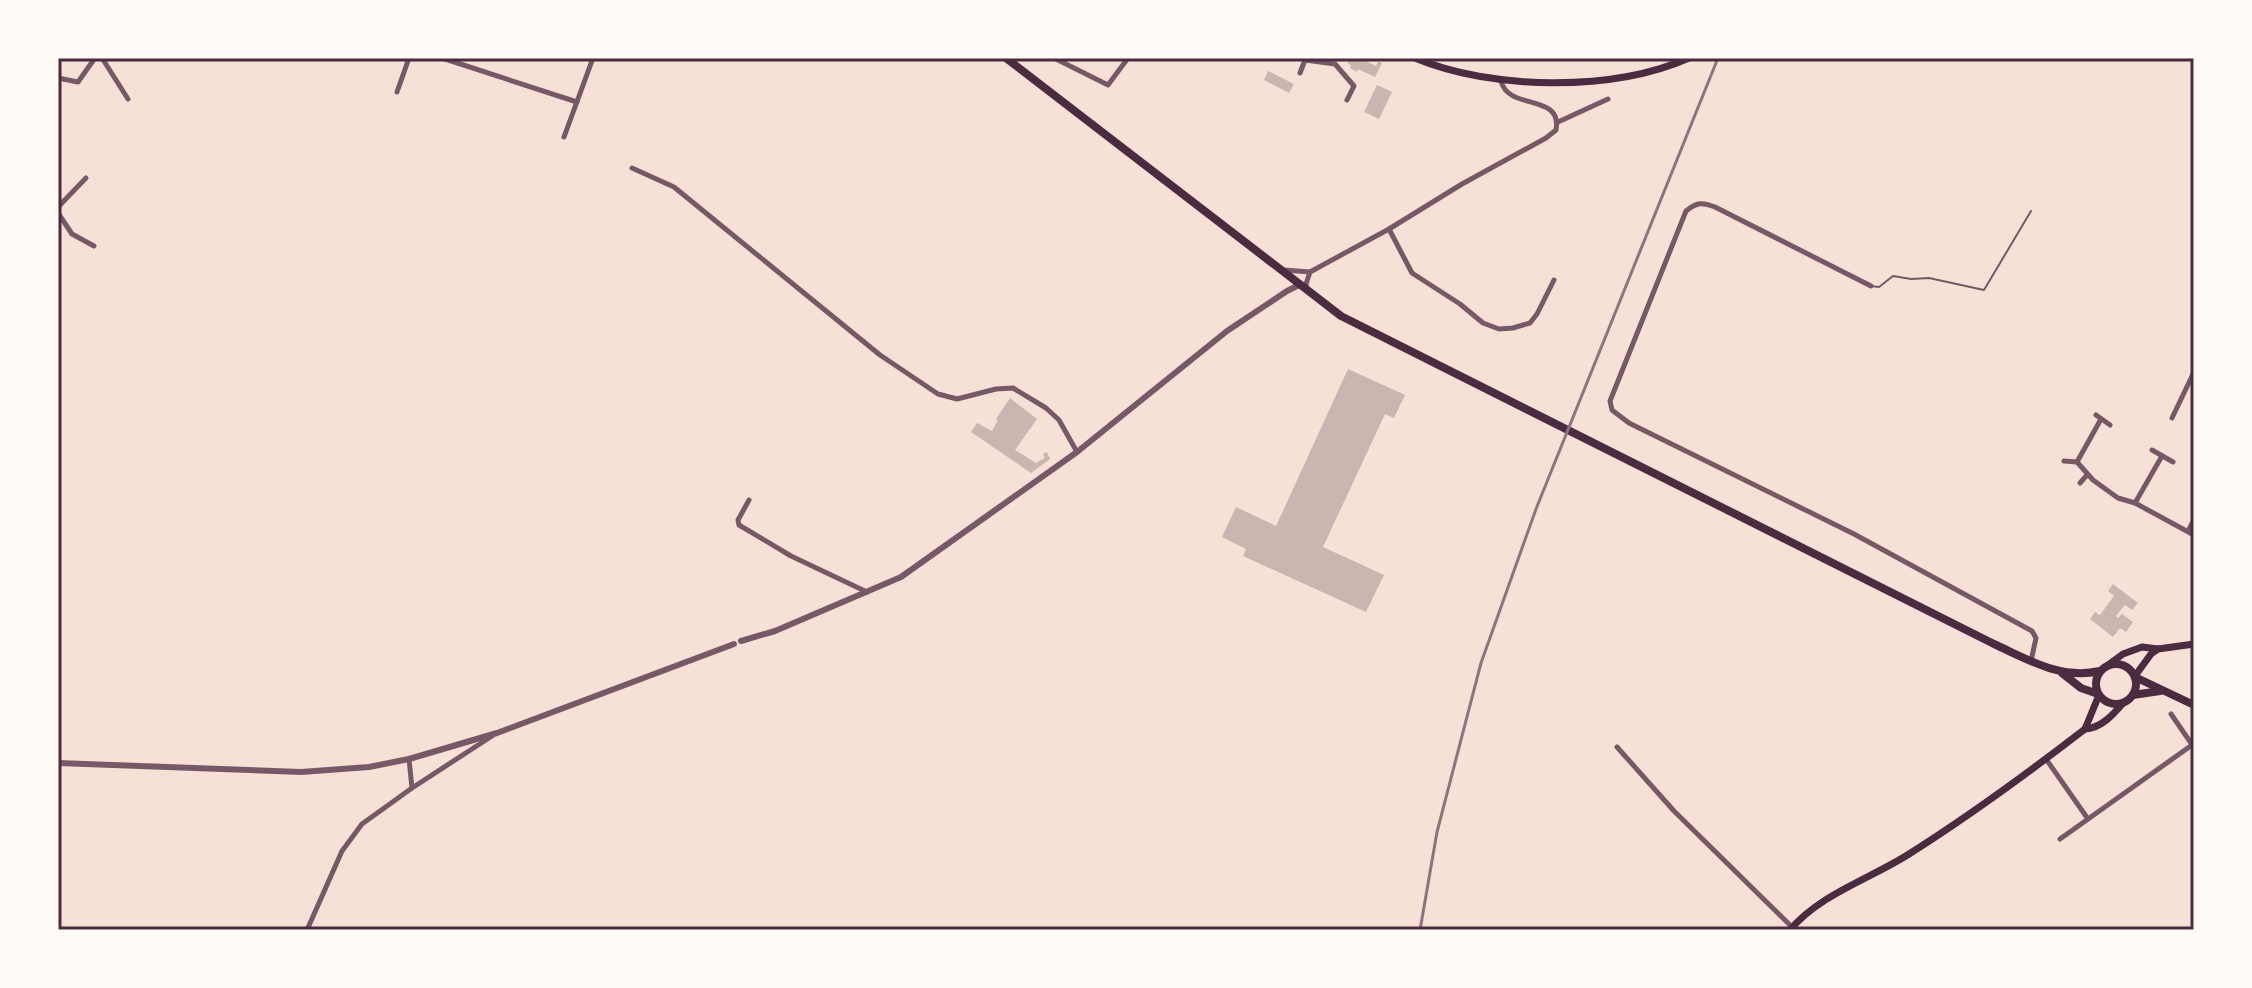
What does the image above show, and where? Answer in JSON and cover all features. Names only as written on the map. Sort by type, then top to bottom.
[{"type":"main road","points":[[1006,58],[1283,270],[1307,292],[1352,322],[1900,599],[2031,661],[2062,673],[2083,675],[2121,664],[2135,676],[2194,705]]},
{"type":"main road","points":[[1415,58],[1501,81],[1569,82],[1629,77],[1689,58]]},
{"type":"main road","points":[[1791,928],[1813,908],[1907,855],[2085,729],[2099,694],[2096,680],[2104,668],[2123,654],[2142,647],[2158,649],[2194,644]]},
{"type":"main road","points":[[2085,729],[2093,729],[2113,715],[2133,695],[2135,676],[2158,649]]},
{"type":"main road","points":[[2062,673],[2081,688],[2099,694],[2110,703],[2123,703]]},
{"type":"main road","points":[[2133,695],[2163,691]]},
{"type":"street","points":[[58,78],[78,82],[95,58]]},
{"type":"street","points":[[102,58],[128,99]]},
{"type":"street","points":[[397,92],[409,58]]},
{"type":"street","points":[[442,58],[577,102]]},
{"type":"street","points":[[564,137],[593,58]]},
{"type":"street","points":[[1054,58],[1108,85],[1128,58]]},
{"type":"street","points":[[1300,73],[1305,60],[1337,61],[1354,86],[1347,100]]},
{"type":"street","points":[[1283,270],[1310,272],[1556,130],[1558,122],[1547,107],[1510,96],[1503,89],[1501,81]]},
{"type":"street","points":[[1558,122],[1608,99]]},
{"type":"street","points":[[632,168],[674,187],[880,355],[938,394],[957,399],[1013,388],[1046,408],[1059,420],[1077,452]]},
{"type":"street","points":[[58,207],[86,178]]},
{"type":"street","points":[[1871,286],[1715,207],[1696,203],[1686,211],[1610,401],[1612,410],[1629,423],[1854,534],[2032,631],[2036,638],[2031,661]]},
{"type":"street","points":[[58,213],[72,234],[94,246]]},
{"type":"street","points":[[1389,229],[1412,273],[1483,323],[1499,329],[1530,323],[1554,280]]},
{"type":"street","points":[[1307,292],[1310,272]]},
{"type":"street","points":[[58,763],[301,772],[369,767],[409,759],[497,733],[738,642],[775,631],[901,577],[1077,452],[1227,331],[1299,285]]},
{"type":"street","points":[[2172,418],[2194,372]]},
{"type":"street","points":[[2077,462],[2098,417],[2110,425]]},
{"type":"street","points":[[2152,450],[2173,462]]},
{"type":"street","points":[[2135,503],[2162,456]]},
{"type":"street","points":[[2064,461],[2077,462],[2087,475],[2118,498],[2135,503],[2194,535]]},
{"type":"street","points":[[2080,483],[2087,475]]},
{"type":"street","points":[[749,500],[738,520],[739,525],[791,556],[868,592]]},
{"type":"street","points":[[2188,531],[2194,520]]},
{"type":"street","points":[[2060,839],[2193,746],[2171,714]]},
{"type":"street","points":[[307,930],[342,851],[362,824],[497,733]]},
{"type":"street","points":[[1617,747],[1674,811],[1791,928]]},
{"type":"street","points":[[409,759],[412,788]]},
{"type":"street","points":[[2046,759],[2088,819]]},
{"type":"lane","points":[[1871,286],[1879,287],[1893,276],[1929,278],[1984,290],[2031,211]]},
{"type":"building","points":[[1350,58],[1359,58],[1376,66],[1378,61],[1382,63],[1375,77],[1350,68],[1351,65],[1347,63]]},
{"type":"building","points":[[1268,71],[1294,84],[1289,93],[1264,80]]},
{"type":"building","points":[[1377,85],[1392,92],[1379,119],[1364,112]]},
{"type":"building","points":[[1348,369],[1405,395],[1394,418],[1385,414],[1323,547],[1384,575],[1366,612],[1243,556],[1246,549],[1222,537],[1236,507],[1276,526]]},
{"type":"building","points":[[1010,398],[1037,419],[1015,450],[1036,463],[1045,458],[1043,454],[1047,452],[1050,459],[1031,473],[971,432],[977,423],[992,431]]},
{"type":"building","points":[[2113,584],[2138,603],[2132,610],[2125,605],[2116,616],[2118,618],[2122,614],[2133,622],[2126,632],[2120,628],[2113,637],[2090,619],[2095,612],[2100,615],[2114,596],[2108,591]]},
{"type":"railway","points":[[1420,930],[1437,832],[1481,663],[1536,509],[1718,58]]}]
